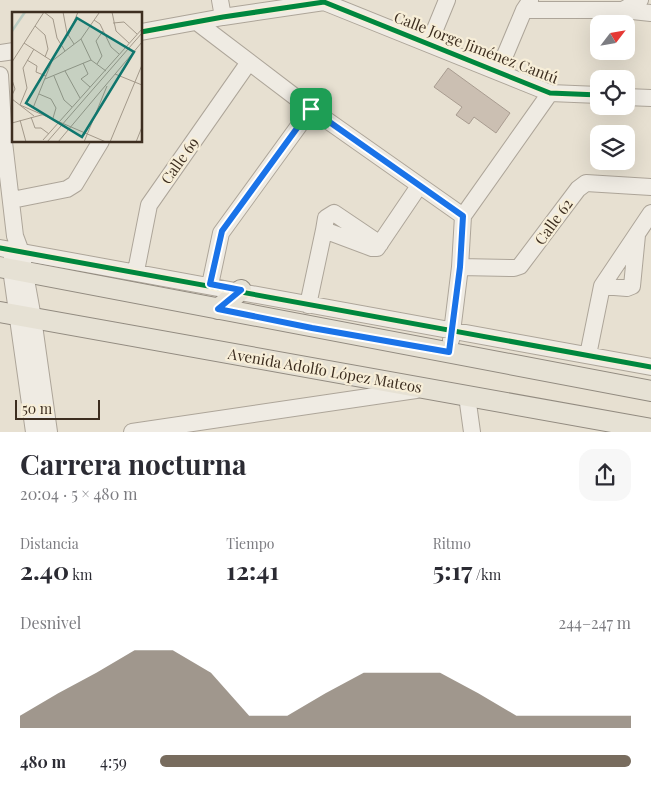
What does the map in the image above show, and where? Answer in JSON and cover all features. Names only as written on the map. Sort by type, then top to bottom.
[{"type":"main road","points":[[12,256],[218,309],[651,391]]},
{"type":"main road","points":[[218,309],[241,290]]},
{"type":"main road","name":"Avenida Adolfo López Mateos","points":[[17,315],[651,429]]},
{"type":"street","points":[[220,0],[223,17]]},
{"type":"street","points":[[429,44],[447,0]]},
{"type":"street","points":[[623,10],[640,0]]},
{"type":"street","name":"Calle Jorge Jiménez Cantú","points":[[142,32],[324,1],[550,93],[590,95]]},
{"type":"street","points":[[498,72],[527,5],[651,13]]},
{"type":"street","points":[[198,23],[311,109],[463,216]]},
{"type":"street","name":"Calle 69","points":[[136,271],[149,205],[249,62]]},
{"type":"street","points":[[0,75],[2,139],[12,200],[12,256],[17,315],[34,432]]},
{"type":"street","points":[[449,352],[460,267],[463,216],[550,93]]},
{"type":"street","points":[[635,97],[651,98]]},
{"type":"street","points":[[210,284],[222,231],[311,109]]},
{"type":"street","points":[[12,200],[67,189],[75,184],[100,142]]},
{"type":"street","name":"Calle 62","points":[[460,267],[514,268],[520,266],[578,189],[586,182],[651,187]]},
{"type":"street","points":[[308,305],[324,230],[372,248],[380,244],[418,186]]},
{"type":"street","points":[[588,355],[602,286],[651,213]]},
{"type":"street","points":[[602,286],[627,288],[632,286],[637,233]]},
{"type":"street","points":[[12,256],[136,271],[241,290],[308,305],[651,367]]},
{"type":"street","points":[[17,315],[49,432]]},
{"type":"street","points":[[132,432],[423,389]]},
{"type":"street","points":[[467,396],[472,432]]},
{"type":"building","points":[[448,68],[510,113],[496,133],[474,117],[469,124],[456,115],[462,107],[434,87]]},
{"type":"cycle path","points":[[142,32],[223,17],[324,2],[550,93],[590,95]]},
{"type":"cycle path","points":[[0,248],[651,367]]},
{"type":"route","points":[[311,109],[463,216],[460,267],[449,352],[218,309],[241,290],[210,284],[221,233],[311,109]]}]
